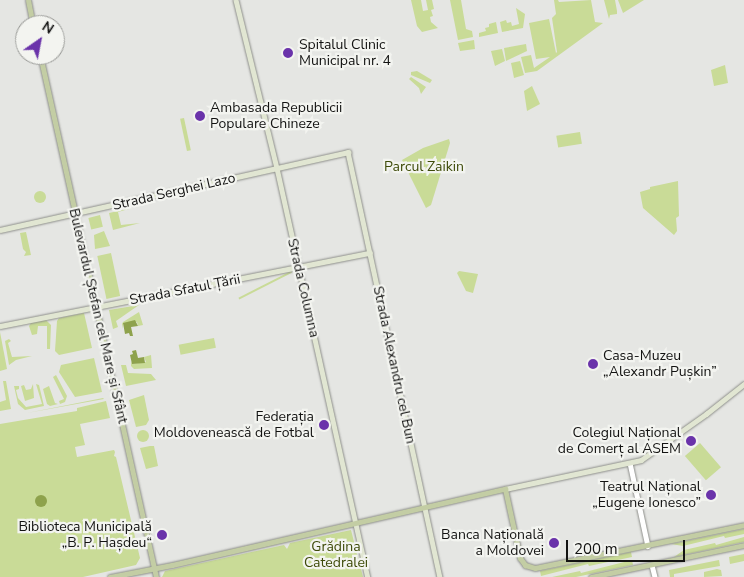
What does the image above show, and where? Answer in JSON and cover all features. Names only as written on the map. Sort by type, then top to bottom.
[{"type":"main road","points":[[28,0],[31,15]]},
{"type":"main road","name":"Strada Columna","points":[[236,0],[277,168],[368,577]]},
{"type":"main road","name":"Bulevardul Ștefan cel Mare și Sfânt","points":[[42,65],[156,577]]},
{"type":"main road","name":"Strada Serghei Lazo","points":[[0,230],[348,152]]},
{"type":"main road","name":"Strada Alexandru cel Bun","points":[[348,152],[440,577]]},
{"type":"main road","name":"Strada Sfatul Țării","points":[[0,326],[370,253]]},
{"type":"main road","points":[[110,577],[641,460],[744,384]]},
{"type":"main road","points":[[505,489],[520,558],[527,566],[538,568],[744,525]]},
{"type":"main road","points":[[591,577],[744,545]]},
{"type":"street","points":[[630,463],[648,546]]},
{"type":"street","points":[[652,565],[655,577]]},
{"type":"green space","points":[[411,0],[421,0],[423,11],[428,10],[426,0],[432,0],[434,9],[431,10],[433,16],[430,17],[431,22],[438,28],[422,32],[417,26]]},
{"type":"green space","points":[[450,0],[461,0],[466,29],[472,31],[473,37],[458,40]]},
{"type":"green space","points":[[554,0],[559,2],[591,0],[595,22],[603,23],[537,71],[525,73],[521,57],[531,55],[534,68],[550,57],[536,59],[529,23],[549,19],[557,52],[552,18],[556,14]]},
{"type":"green space","points":[[604,0],[615,0],[617,14],[610,15],[609,19]]},
{"type":"green space","points":[[618,0],[644,0],[623,13]]},
{"type":"green space","points":[[516,8],[525,14],[523,28],[502,32],[500,22],[506,20],[507,23],[511,22],[512,26],[519,24]]},
{"type":"green space","points":[[496,22],[498,33],[479,37],[479,33],[486,31],[485,28],[489,27],[489,24]]},
{"type":"green space","points":[[474,40],[475,49],[460,51],[458,43]]},
{"type":"green space","points":[[526,44],[527,51],[506,61],[504,48]]},
{"type":"green space","points":[[502,49],[505,61],[495,66],[491,51]]},
{"type":"green space","points":[[520,61],[524,75],[514,78],[511,63]]},
{"type":"green space","points":[[725,65],[728,83],[714,86],[711,70]]},
{"type":"green space","points":[[417,71],[432,80],[430,83],[411,75],[411,72]]},
{"type":"green space","points":[[411,77],[426,87],[421,94],[419,88],[409,79]]},
{"type":"green space","points":[[532,86],[540,104],[527,111],[524,91]]},
{"type":"green space","points":[[184,118],[191,150],[187,151],[180,119]]},
{"type":"green space","points":[[580,132],[582,144],[558,148],[556,136]]},
{"type":"green space","name":"Parcul Zaikin","points":[[449,139],[450,143],[431,205],[426,208],[402,160],[423,148]]},
{"type":"green space","points":[[678,181],[679,216],[676,218],[677,231],[674,235],[643,208],[640,192],[650,189],[650,187]]},
{"type":"green space","points":[[38,191],[42,191],[46,197],[42,203],[38,203],[34,199],[34,195]]},
{"type":"green space","points":[[132,208],[118,212],[121,225],[140,223],[113,230],[109,213]]},
{"type":"green space","points":[[100,215],[103,227],[91,230],[88,218]]},
{"type":"green space","points":[[104,231],[110,246],[95,249],[94,235]]},
{"type":"green space","points":[[26,232],[31,255],[24,256],[26,252],[23,249],[20,233]]},
{"type":"green space","points":[[111,253],[120,296],[106,299],[97,256]]},
{"type":"green space","points":[[291,271],[292,273],[239,300],[238,298]]},
{"type":"green space","points":[[459,271],[478,274],[473,293],[466,291],[457,273]]},
{"type":"green space","points":[[139,305],[116,321],[118,327],[113,329],[109,310]]},
{"type":"green space","points":[[139,312],[143,325],[138,326],[137,322],[123,324],[123,329],[122,324],[123,322]]},
{"type":"green space","points":[[84,313],[92,348],[59,355],[55,351],[57,321],[59,318]]},
{"type":"green space","points":[[45,319],[51,325],[50,349],[47,349],[47,326],[38,326],[37,334],[32,335],[29,326],[31,323]]},
{"type":"green space","points":[[0,332],[7,369],[0,371]]},
{"type":"green space","points":[[214,338],[216,348],[181,355],[179,345]]},
{"type":"green space","points":[[9,339],[11,341],[8,343],[12,357],[32,356],[16,360],[9,365],[5,341]]},
{"type":"green space","points":[[151,355],[152,368],[134,369],[131,366],[131,361],[132,364],[146,362],[144,357]]},
{"type":"green space","points":[[94,358],[102,392],[75,397],[59,372],[61,365]]},
{"type":"green space","points":[[121,365],[126,365],[128,373],[151,374],[156,380],[126,386]]},
{"type":"green space","points":[[56,375],[67,396],[65,402],[60,404],[59,401],[64,399],[53,377]]},
{"type":"green space","points":[[3,381],[6,381],[11,409],[0,411],[0,402],[6,400]]},
{"type":"green space","points":[[33,384],[34,398],[25,401],[21,386],[24,385],[26,390],[31,389]]},
{"type":"green space","points":[[36,384],[39,385],[44,406],[25,410],[18,404],[14,386],[19,386],[19,389],[16,390],[18,398],[26,407],[42,404]]},
{"type":"green space","points":[[49,386],[55,403],[58,404],[50,406],[47,404],[43,389]]},
{"type":"green space","points":[[144,395],[149,420],[146,425],[136,427],[129,400]]},
{"type":"green space","points":[[103,398],[104,399],[27,413]]},
{"type":"green space","points":[[106,401],[110,418],[80,424],[85,445],[75,447],[77,457],[114,450],[140,558],[136,565],[83,577],[0,577],[0,424],[77,411],[77,408]]},
{"type":"green space","points":[[143,430],[149,436],[143,442],[137,436]]},
{"type":"green space","points":[[700,443],[721,467],[706,480],[685,456]]},
{"type":"green space","points":[[154,446],[158,466],[146,469],[140,448]]},
{"type":"green space","points":[[744,529],[744,534],[725,538],[724,536],[683,546],[671,544]]},
{"type":"green space","name":"Grădina Catedralei","points":[[351,530],[363,577],[162,577],[165,571],[284,545],[287,549],[290,543]]},
{"type":"green space","points":[[744,537],[744,542],[674,557],[684,550],[715,543],[716,545]]},
{"type":"green space","points":[[631,552],[632,557],[589,566],[588,564],[541,576],[540,571]]},
{"type":"green space","points":[[744,554],[744,561],[730,564],[729,557]]},
{"type":"green space","points":[[632,560],[633,565],[576,577],[552,577],[580,571],[581,573]]},
{"type":"green space","points":[[719,560],[720,566],[674,574],[674,577],[670,577],[669,570]]},
{"type":"green space","points":[[721,570],[722,576],[704,577],[704,572]]},
{"type":"shaded area","points":[[135,320],[138,326],[131,327],[133,336],[130,336],[129,333],[125,334],[123,323]]},
{"type":"shaded area","points":[[136,350],[138,358],[144,357],[145,363],[132,364],[130,355],[133,354],[132,351]]},
{"type":"shaded area","points":[[39,495],[43,495],[47,501],[43,507],[39,507],[35,503],[35,499]]},
{"type":"place","name":"Spitalul Clinic Municipal nr. 4","points":[[288,53]]},
{"type":"place","name":"Ambasada Republicii Populare Chineze","points":[[200,116]]},
{"type":"place","name":"Casa-Muzeu „Alexandr Pușkin”","points":[[593,364]]},
{"type":"place","name":"Federația Moldovenească de Fotbal","points":[[324,425]]},
{"type":"place","name":"Colegiul Național de Comerț al ASEM","points":[[691,441]]},
{"type":"place","name":"Teatrul Național „Eugene Ionesco”","points":[[711,495]]},
{"type":"place","name":"Biblioteca Municipală „B. P. Hașdeu“","points":[[162,535]]},
{"type":"place","name":"Banca Națională a Moldovei","points":[[554,543]]}]
